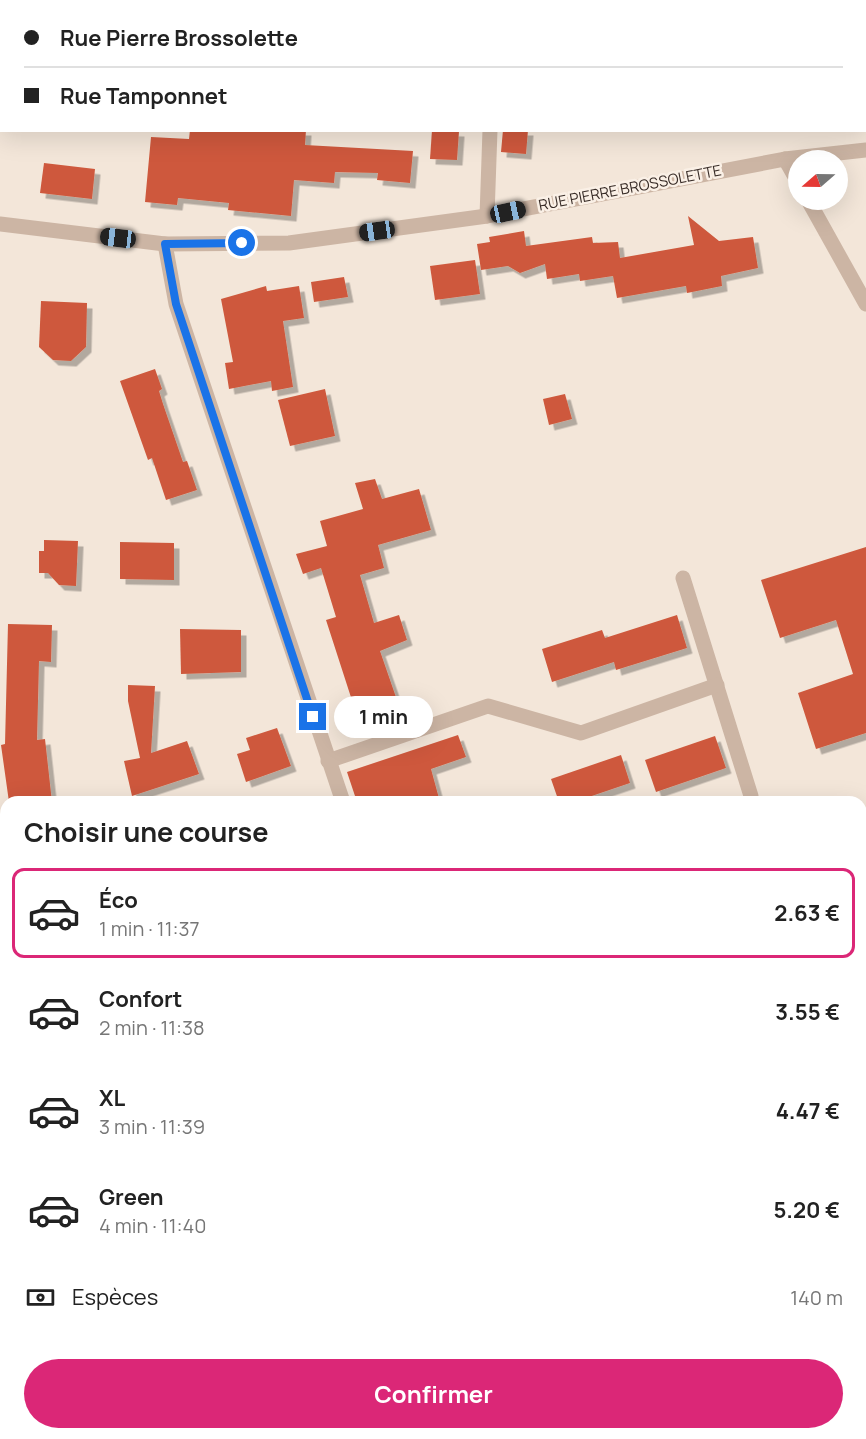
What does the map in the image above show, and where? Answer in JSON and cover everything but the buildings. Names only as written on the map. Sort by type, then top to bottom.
[{"type":"street","points":[[487,216],[490,132]]},
{"type":"street","name":"RUE PIERRE BROSSOLETTE","points":[[0,224],[165,244],[289,243],[487,216],[785,159],[866,150]]},
{"type":"street","points":[[785,159],[788,164]]},
{"type":"street","points":[[814,210],[866,304]]},
{"type":"street","points":[[165,244],[176,304],[341,796]]},
{"type":"street","points":[[683,578],[751,796]]},
{"type":"street","points":[[328,761],[488,705],[581,733],[717,685]]},
{"type":"route","points":[[242,243],[165,244],[176,304],[313,717]]}]
